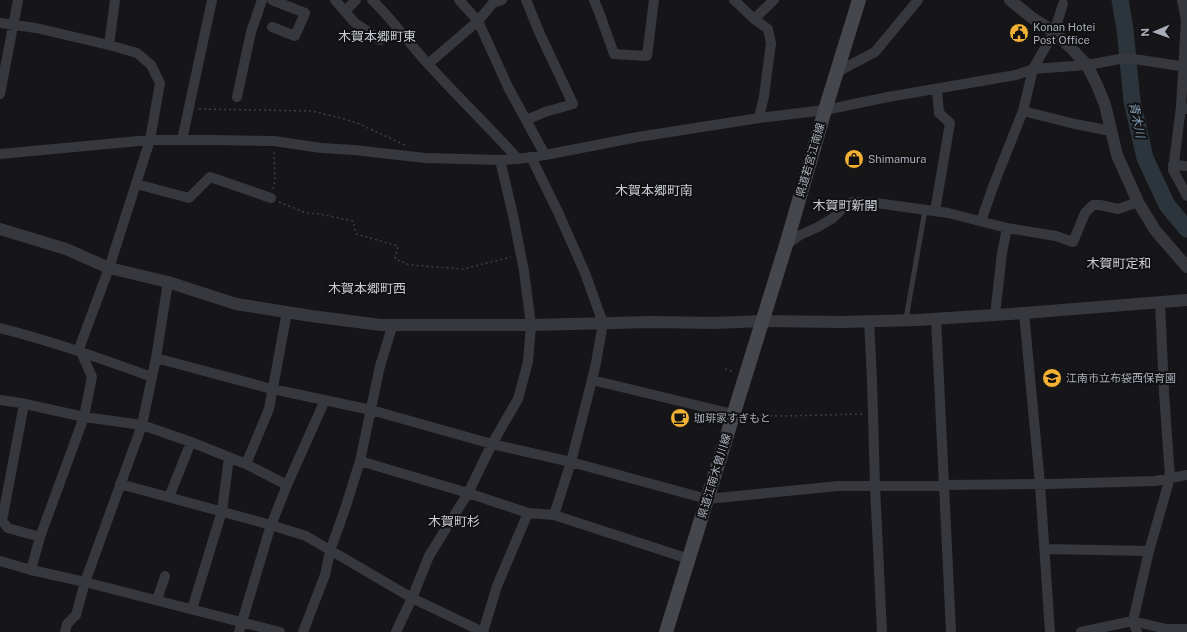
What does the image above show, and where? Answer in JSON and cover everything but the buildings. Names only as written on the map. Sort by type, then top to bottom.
[{"type":"main road","name":"県道若宮江南線","points":[[762,321],[859,0]]},
{"type":"main road","name":"県道江南木曽川線","points":[[666,632],[762,321]]},
{"type":"street","points":[[0,94],[18,0]]},
{"type":"street","points":[[109,45],[115,0]]},
{"type":"street","points":[[182,140],[212,0]]},
{"type":"street","points":[[237,97],[250,32],[262,0]]},
{"type":"street","points":[[272,0],[304,13],[295,36],[272,27]]},
{"type":"street","points":[[335,0],[355,23],[380,40]]},
{"type":"street","points":[[345,11],[356,0]]},
{"type":"street","points":[[372,0],[428,64],[518,159]]},
{"type":"street","points":[[459,0],[478,21],[508,87],[545,155]]},
{"type":"street","points":[[526,0],[540,34],[573,104],[545,112],[526,120]]},
{"type":"street","points":[[594,0],[614,54],[647,56],[654,0]]},
{"type":"street","points":[[734,0],[768,29],[771,43],[764,96],[759,118]]},
{"type":"street","points":[[754,18],[774,0]]},
{"type":"street","points":[[837,72],[875,52],[918,0]]},
{"type":"street","points":[[1010,0],[1031,17],[1054,32],[1087,65],[1105,105],[1118,155],[1138,202],[1155,230],[1187,267]]},
{"type":"street","points":[[1182,0],[1186,20],[1184,108],[1173,170],[1187,196]]},
{"type":"street","points":[[428,64],[478,21],[496,1]]},
{"type":"street","points":[[981,221],[1001,164],[1023,111],[1034,69],[1054,32],[1062,4]]},
{"type":"street","points":[[0,23],[36,28],[137,53],[151,65],[160,82],[150,140],[110,268],[80,346],[81,352],[92,377],[84,418],[40,537],[31,570]]},
{"type":"street","points":[[0,154],[150,140],[182,140],[274,141],[321,148],[425,158],[518,159],[638,137],[759,118],[825,110],[1016,75],[1034,69],[1087,65],[1120,59],[1134,59],[1185,66]]},
{"type":"street","points":[[930,211],[950,123],[939,113],[937,89]]},
{"type":"street","points":[[1023,111],[1075,124],[1111,130]]},
{"type":"street","points":[[531,157],[558,212],[585,273],[602,323],[592,380],[571,462],[554,516]]},
{"type":"street","points":[[396,632],[429,556],[468,493],[492,444],[518,399],[528,362],[531,325],[521,254],[500,160]]},
{"type":"street","points":[[1173,165],[1187,166]]},
{"type":"street","points":[[136,184],[189,198],[210,177],[271,198]]},
{"type":"street","points":[[786,245],[800,235],[818,228],[852,202],[876,203],[948,213],[1007,228],[1056,236],[1073,242],[1085,213],[1093,205],[1118,209],[1138,202]]},
{"type":"street","points":[[995,315],[1002,253],[1007,228]]},
{"type":"street","points":[[0,229],[66,249],[110,268],[168,282],[236,304],[381,325],[454,326],[652,322],[715,323],[762,321],[842,322],[995,315],[1187,300]]},
{"type":"street","points":[[65,632],[67,624],[76,615],[85,582],[142,425],[156,358],[168,282]]},
{"type":"street","points":[[1137,632],[1133,621],[1149,551],[1170,478],[1160,302]]},
{"type":"street","points":[[246,464],[269,409],[287,312]]},
{"type":"street","points":[[1024,313],[1040,484],[1050,632]]},
{"type":"street","points":[[936,318],[951,632]]},
{"type":"street","points":[[868,321],[882,632]]},
{"type":"street","points":[[303,632],[325,575],[330,551],[360,461],[380,366],[393,324]]},
{"type":"street","points":[[0,328],[81,352],[152,377]]},
{"type":"street","points":[[156,358],[273,389],[371,410],[492,444],[571,462],[707,499],[839,486],[1155,481],[1187,475]]},
{"type":"street","points":[[592,380],[733,414]]},
{"type":"street","points":[[0,400],[84,418],[142,425],[191,442],[246,464],[287,485]]},
{"type":"street","points":[[239,632],[271,525],[325,400]]},
{"type":"street","points":[[24,404],[2,521],[8,528],[40,537]]},
{"type":"street","points":[[169,497],[191,442]]},
{"type":"street","points":[[192,609],[222,511],[229,457]]},
{"type":"street","points":[[360,461],[468,493],[528,513],[554,516],[689,559]]},
{"type":"street","points":[[120,484],[222,511],[306,536],[412,598],[483,632],[497,586],[528,513]]},
{"type":"street","points":[[1044,549],[1149,551]]},
{"type":"street","points":[[0,561],[280,632]]},
{"type":"street","points":[[157,600],[165,576]]},
{"type":"street","points":[[1081,632],[1133,621],[1165,631],[1187,629]]},
{"type":"lane","points":[[905,320],[930,211]]},
{"type":"path","points":[[189,109],[312,112],[357,123],[409,146]]},
{"type":"path","points":[[274,141],[275,181],[271,198],[306,213],[353,220],[356,234],[398,246],[395,259],[410,265],[463,269],[521,254]]},
{"type":"path","points":[[733,414],[782,416],[873,414]]},
{"type":"waterway","name":"青木川","points":[[1120,0],[1125,29],[1132,101],[1145,158],[1167,205],[1187,229]]},
{"type":"place","name":"Konan Hotei Post Office","points":[[1019,33]]},
{"type":"place","name":"Shimamura","points":[[854,159]]},
{"type":"place","name":"江南市立布袋西保育園","points":[[1052,378]]},
{"type":"place","name":"珈琲家すぎもと","points":[[680,418]]},
{"type":"district","name":"木賀本郷町東","points":[[377,36]]},
{"type":"district","name":"木賀本郷町南","points":[[654,190]]},
{"type":"district","name":"木賀町新開","points":[[845,205]]},
{"type":"district","name":"木賀町定和","points":[[1119,263]]},
{"type":"district","name":"木賀本郷町西","points":[[367,288]]},
{"type":"district","name":"木賀町杉","points":[[454,521]]}]
